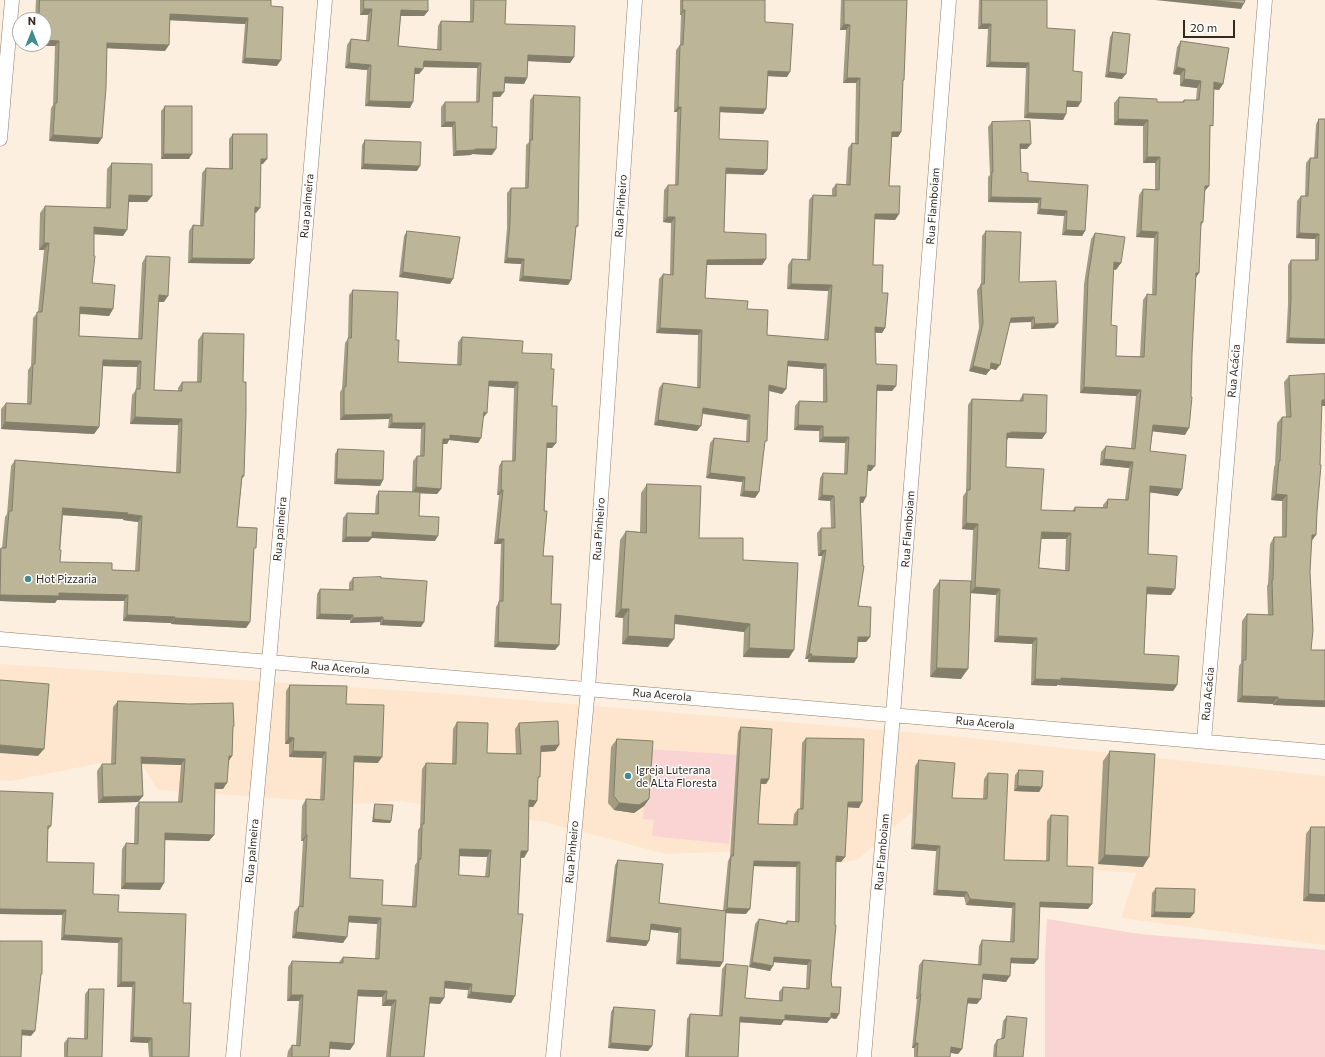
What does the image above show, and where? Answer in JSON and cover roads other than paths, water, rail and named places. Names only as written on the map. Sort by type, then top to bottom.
[{"type":"street","points":[[0,139],[12,0]]},
{"type":"street","name":"Rua palmeira","points":[[233,1057],[269,662],[325,0]]},
{"type":"street","name":"Rua Pinheiro","points":[[553,1057],[588,689],[635,0]]},
{"type":"street","name":"Rua Flamboiam","points":[[864,1057],[894,715],[949,0]]},
{"type":"street","name":"Rua Acácia","points":[[1204,741],[1264,0]]},
{"type":"street","name":"Rua Acerola","points":[[0,638],[1325,752]]},
{"type":"place","name":"Hot Pizzaria","points":[[28,579]]},
{"type":"place","name":"Igreja Luterana de ALta Floresta","points":[[628,776]]}]
